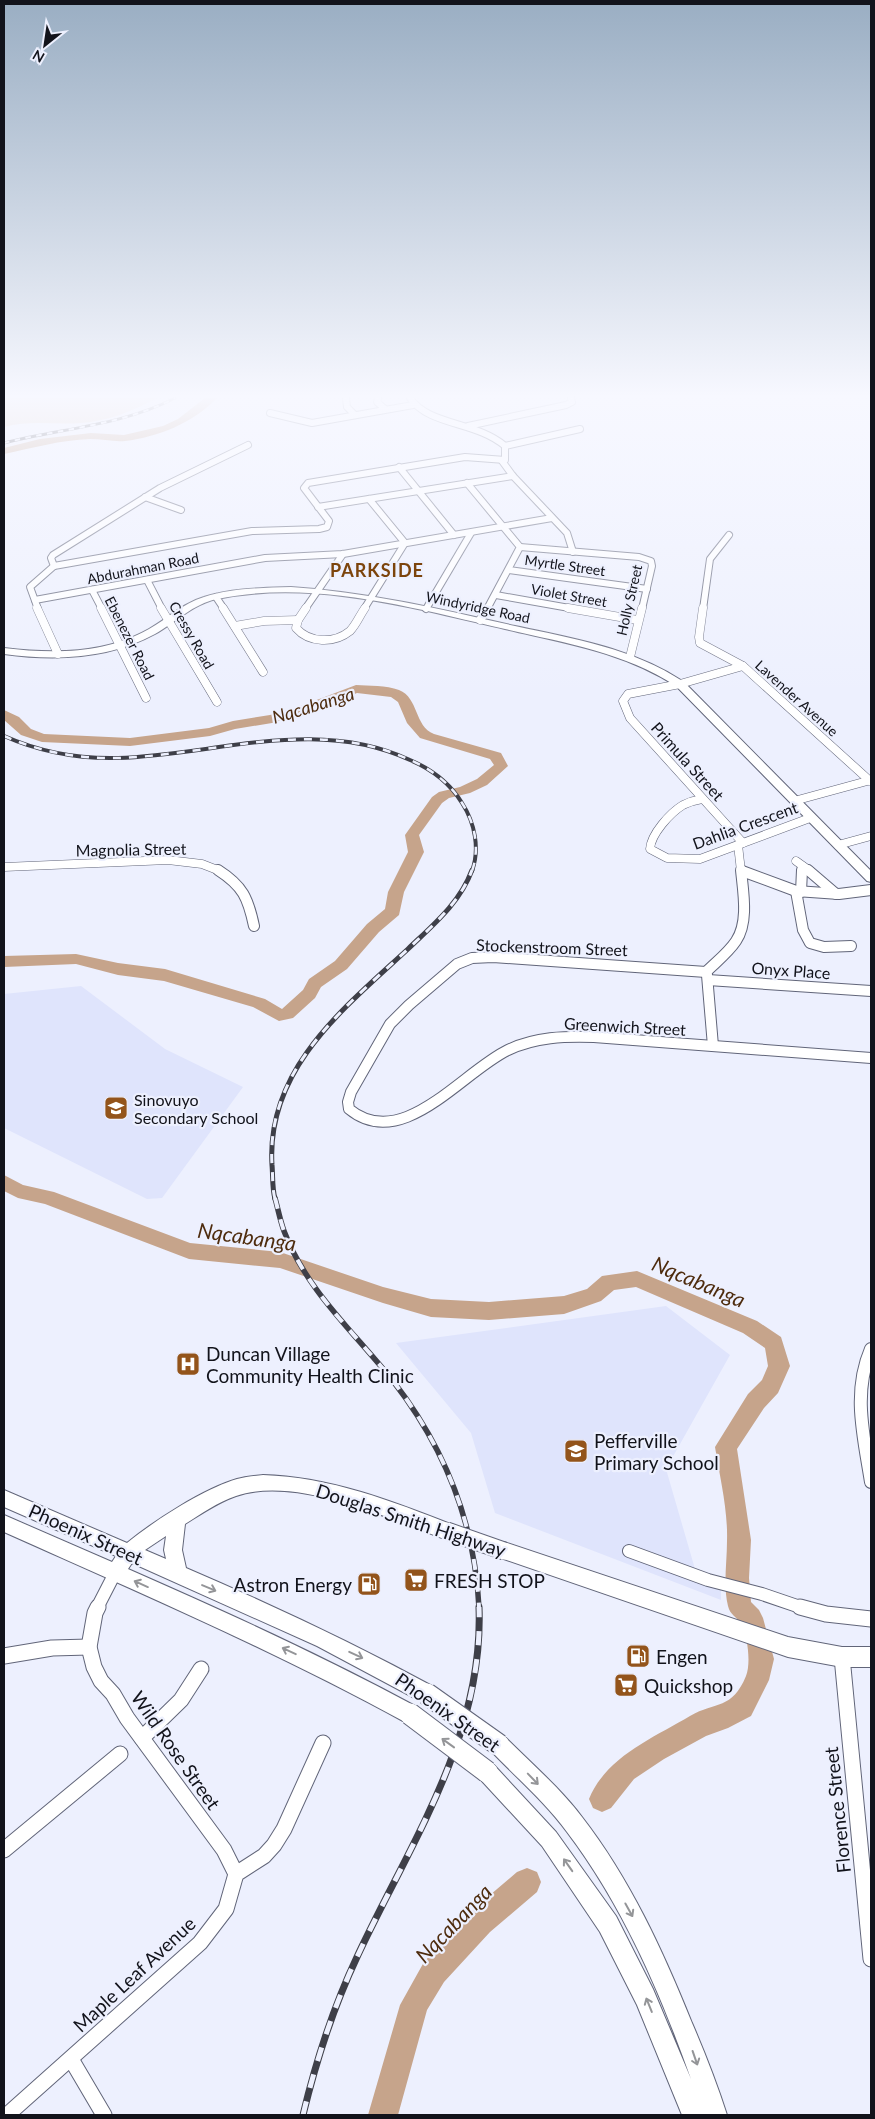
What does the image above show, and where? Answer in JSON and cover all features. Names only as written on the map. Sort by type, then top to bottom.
[{"type":"street","points":[[54,566],[51,558],[53,555],[145,497],[181,510]]},
{"type":"street","points":[[58,654],[30,587],[54,566],[252,531],[324,528],[330,525],[311,497]]},
{"type":"street","points":[[318,507],[382,497]]},
{"type":"street","points":[[424,497],[454,535]]},
{"type":"street","points":[[478,497],[520,547],[496,594],[480,620]]},
{"type":"street","points":[[532,497],[570,539],[573,552]]},
{"type":"street","points":[[343,554],[298,620],[296,628],[304,636],[322,639],[336,638],[351,630],[405,543],[369,499]]},
{"type":"street","name":"Abdurahman Road","points":[[35,600],[265,558],[343,554],[552,518]]},
{"type":"street","points":[[426,609],[471,533]]},
{"type":"street","name":"Lavender Avenue","points":[[730,535],[710,558],[699,638],[700,643],[743,666],[870,780]]},
{"type":"street","name":"Holly Street","points":[[520,547],[649,559],[652,566],[637,620],[630,657]]},
{"type":"street","name":"Myrtle Street","points":[[509,570],[646,589]]},
{"type":"street","name":"Cressy Road","points":[[147,580],[168,621],[217,702]]},
{"type":"street","name":"Ebenezer Road","points":[[92,590],[146,698]]},
{"type":"street","name":"Windyridge Road","points":[[4,651],[58,654],[119,646],[129,643],[168,621],[189,605],[216,597],[264,590],[317,592],[371,599],[480,620],[593,646],[630,657],[657,669],[680,684],[871,878]]},
{"type":"street","name":"Violet Street","points":[[496,594],[637,620]]},
{"type":"street","points":[[216,597],[263,672]]},
{"type":"street","points":[[235,626],[264,621],[298,620]]},
{"type":"street","points":[[680,684],[743,666]]},
{"type":"street","name":"Primula Street","points":[[680,684],[628,694],[624,698],[623,704],[630,718],[741,844]]},
{"type":"street","points":[[794,801],[870,780]]},
{"type":"street","name":"Dahlia Crescent","points":[[702,799],[689,802],[672,814],[650,842],[650,849],[666,857],[690,860],[711,856],[810,818]]},
{"type":"street","points":[[838,845],[871,836]]},
{"type":"street","points":[[713,1046],[707,976],[739,937],[742,924],[744,879],[741,844]]},
{"type":"street","name":"Magnolia Street","points":[[4,867],[159,861],[203,865],[224,873],[241,888],[248,901],[254,926]]},
{"type":"street","points":[[836,894],[830,887],[799,864],[798,892],[803,934],[809,943],[820,947],[851,946]]},
{"type":"street","points":[[742,871],[798,892],[836,894],[871,890]]},
{"type":"street","name":"Stockenstroom Street","points":[[399,1120],[381,1123],[363,1119],[349,1109],[348,1102],[352,1092],[390,1024],[449,970],[465,960],[481,956],[707,976]]},
{"type":"street","name":"Onyx Place","points":[[707,976],[871,991]]},
{"type":"street","name":"Greenwich Street","points":[[399,1120],[424,1110],[495,1057],[508,1050],[539,1040],[556,1037],[594,1037],[871,1058]]},
{"type":"street","points":[[871,1348],[864,1362],[859,1387],[871,1482]]},
{"type":"street","name":"Douglas Smith Highway","points":[[115,1573],[128,1554],[219,1494],[256,1484],[278,1483],[323,1489],[802,1651],[842,1657],[871,1657]]},
{"type":"street","name":"Phoenix Street","points":[[4,1498],[383,1668],[427,1694],[499,1745],[574,1824],[611,1877],[650,1947],[683,2024],[715,2115]]},
{"type":"street","points":[[177,1520],[173,1550],[178,1575]]},
{"type":"street","name":"Phoenix Street","points":[[4,1523],[326,1668],[410,1714],[487,1772],[549,1839],[608,1924],[646,1996],[694,2115]]},
{"type":"street","points":[[629,1551],[708,1580],[746,1589],[826,1614],[871,1619]]},
{"type":"street","name":"Wild Rose Street","points":[[115,1573],[94,1612],[89,1647],[94,1667],[101,1682],[113,1694],[142,1738],[224,1850],[236,1874]]},
{"type":"street","points":[[4,1656],[52,1648],[89,1647]]},
{"type":"street","name":"Florence Street","points":[[842,1657],[871,1959]]},
{"type":"street","points":[[142,1738],[180,1700],[202,1669]]},
{"type":"street","points":[[236,1874],[264,1856],[284,1829],[323,1743]]},
{"type":"street","points":[[4,1850],[120,1754]]},
{"type":"street","name":"Maple Leaf Avenue","points":[[7,2115],[200,1943],[226,1909],[236,1874]]},
{"type":"street","points":[[71,2059],[104,2115]]},
{"type":"shaded area","name":"Sinovuyo Secondary School","points":[[81,986],[165,1049],[243,1087],[162,1198],[147,1199],[4,1128],[4,994]]},
{"type":"shaded area","name":"Pefferville Primary School","points":[[666,1306],[730,1355],[666,1469],[695,1569],[721,1583],[721,1600],[495,1513],[471,1433],[396,1343]]},
{"type":"waterway","name":"Nqcabanga","points":[[4,714],[14,720],[26,732],[42,738],[130,742],[210,732],[233,725],[272,719],[306,709],[356,689],[394,693],[400,696],[404,700],[414,723],[425,735],[496,756],[501,766],[482,782],[465,790],[444,795],[437,800],[412,835],[416,852],[396,892],[393,911],[373,928],[341,965],[315,983],[309,994],[287,1014],[279,1015],[259,1003],[165,975],[118,969],[76,959],[4,962]]},
{"type":"waterway","name":"Nqcabanga","points":[[4,1182],[18,1191],[47,1197],[189,1251],[280,1260],[383,1295],[431,1308],[489,1311],[564,1305],[594,1295],[609,1282],[637,1279],[750,1327],[774,1343],[779,1366],[770,1386],[756,1401],[726,1447],[739,1540],[737,1578],[740,1607],[751,1618],[762,1659],[757,1680],[742,1707],[719,1719],[699,1725],[688,1733],[655,1750],[625,1770],[602,1799]]},
{"type":"waterway","name":"Nqcabanga","points":[[383,2115],[414,2005],[434,1972],[480,1922],[527,1882]]},
{"type":"railway","points":[[4,736],[46,750],[74,756],[103,758],[155,755],[266,741],[302,739],[338,741],[374,747],[410,760],[425,768],[452,789],[470,819],[475,836],[476,854],[472,871]]},
{"type":"railway","points":[[275,1199],[272,1165],[273,1131],[282,1099],[296,1070],[314,1043],[335,1018],[445,913],[467,882],[472,870]]},
{"type":"railway","points":[[275,1198],[284,1231],[305,1273],[332,1310],[393,1381],[428,1433],[442,1460],[464,1517],[476,1577],[479,1608]]},
{"type":"railway","points":[[303,2115],[319,2055],[340,1996],[377,1915],[420,1831],[456,1745],[469,1701],[477,1655],[479,1608]]},
{"type":"place","name":"Sinovuyo Secondary School","points":[[116,1108]]},
{"type":"place","name":"Duncan Village Community Health Clinic","points":[[188,1364]]},
{"type":"place","name":"Pefferville Primary School","points":[[576,1451]]},
{"type":"place","name":"FRESH STOP","points":[[416,1580]]},
{"type":"place","name":"Astron Energy","points":[[369,1584]]},
{"type":"place","name":"Engen","points":[[638,1656]]},
{"type":"place","name":"Quickshop","points":[[626,1685]]},
{"type":"district","name":"PARKSIDE","points":[[377,570]]}]
